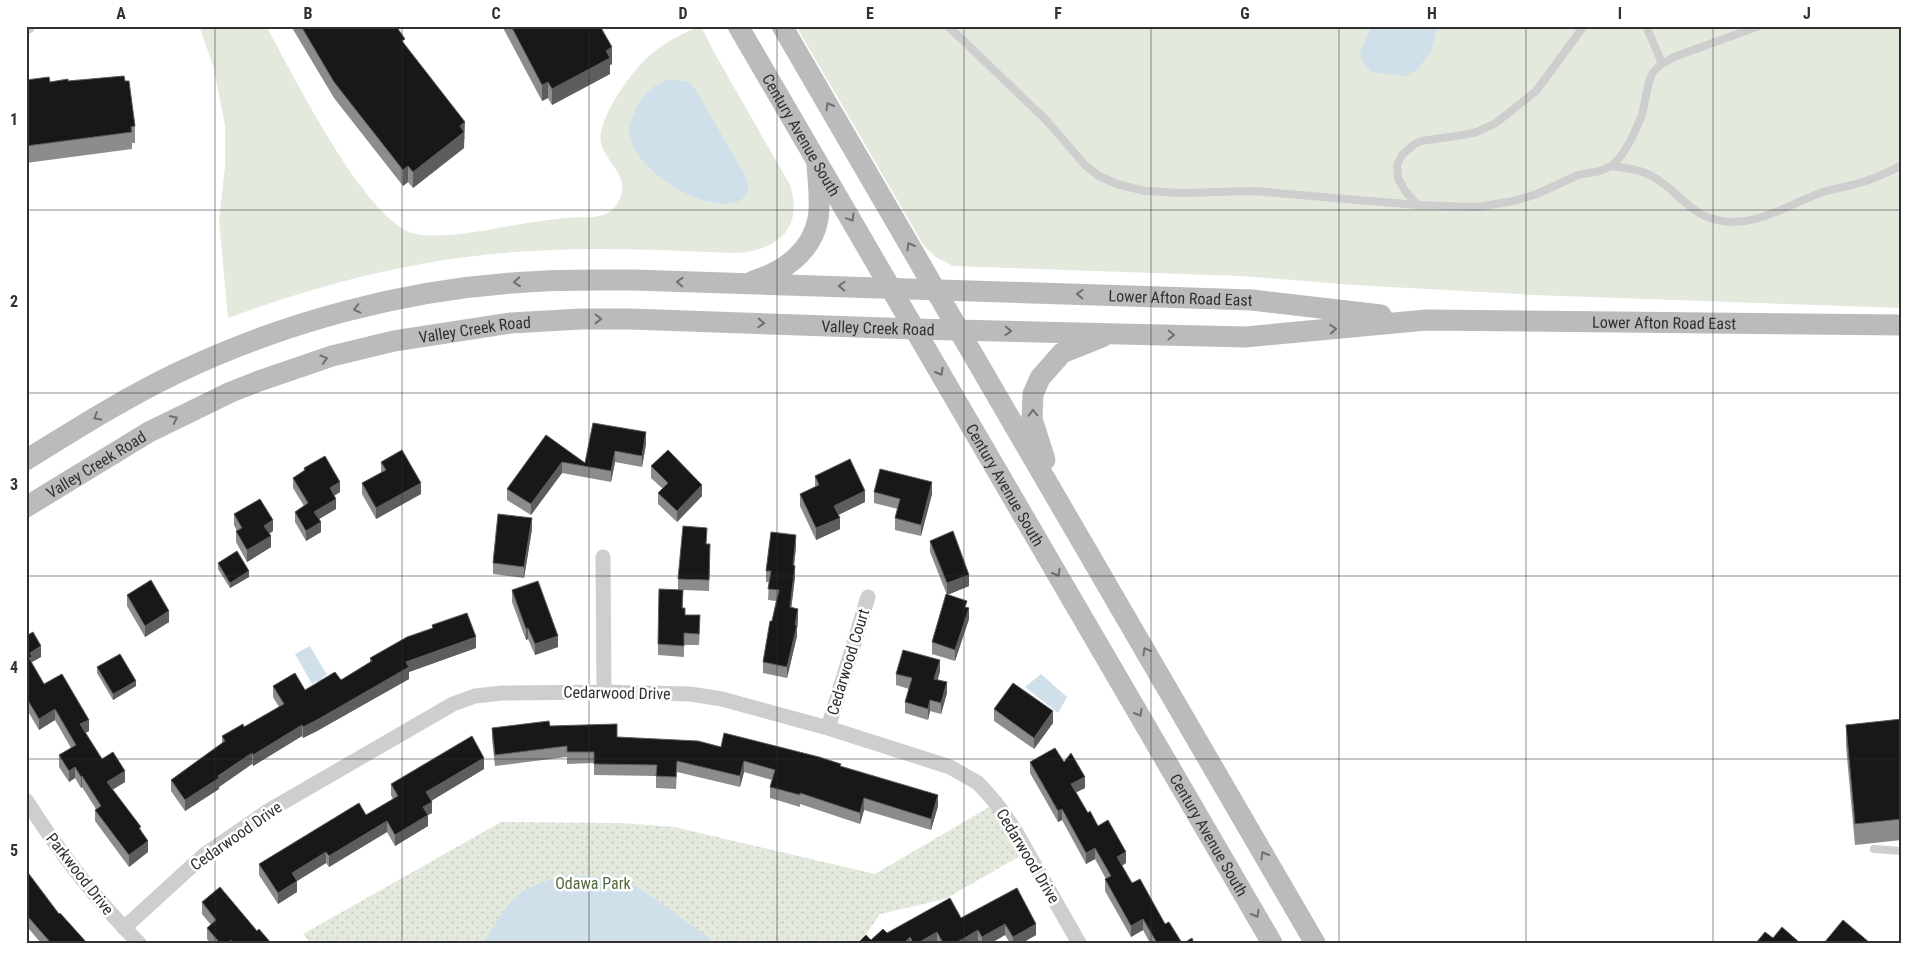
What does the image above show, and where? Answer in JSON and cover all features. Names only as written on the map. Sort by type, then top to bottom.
[{"type":"main road","name":"Century Avenue South","points":[[738,26],[1272,943]]},
{"type":"main road","points":[[782,26],[1315,943]]},
{"type":"main road","points":[[745,283],[760,279],[782,268],[798,256],[806,247],[818,219],[817,161]]},
{"type":"main road","points":[[26,460],[121,402],[197,364],[276,333],[318,320],[379,304],[456,289],[528,282],[609,280],[935,288]]},
{"type":"main road","name":"Lower Afton Road East","points":[[935,288],[1252,300],[1426,320],[1902,325]]},
{"type":"main road","name":"Valley Creek Road","points":[[26,506],[149,432],[231,392],[296,368],[394,341],[511,323],[580,319],[960,330]]},
{"type":"main road","name":"Lower Afton Road East","points":[[960,330],[1245,337],[1426,320]]},
{"type":"main road","points":[[1055,494],[1032,419],[1033,394],[1040,378],[1062,353],[1110,334]]},
{"type":"street","points":[[603,556],[604,692]]},
{"type":"street","name":"Cedarwood Court","points":[[828,728],[868,597]]},
{"type":"street","name":"Cedarwood Drive","points":[[124,928],[204,855],[239,830],[268,811],[453,704],[475,696],[503,693],[604,692],[690,694],[722,698],[828,728],[950,766],[978,783],[996,803],[1012,827],[1079,943]]},
{"type":"street","name":"Parkwood Drive","points":[[26,800],[68,862],[97,900],[139,943]]},
{"type":"lane","points":[[948,26],[1046,120],[1085,164],[1099,176],[1117,184],[1145,191],[1183,193],[1253,191],[1477,207],[1514,201],[1537,194],[1578,175],[1600,171],[1611,166],[1632,140],[1642,115],[1649,82],[1653,72],[1662,63],[1759,26]]},
{"type":"lane","points":[[1418,204],[1405,191],[1398,178],[1397,164],[1402,155],[1413,145],[1421,141],[1477,132],[1496,123],[1536,91],[1584,26]]},
{"type":"lane","points":[[1646,26],[1662,63]]},
{"type":"lane","points":[[1611,166],[1635,170],[1652,176],[1693,208],[1710,218],[1728,221],[1748,221],[1762,218],[1808,197],[1856,184],[1902,165]]},
{"type":"lane","points":[[1874,849],[1902,851]]},
{"type":"green space","points":[[199,26],[266,26],[332,143],[353,176],[375,204],[396,224],[416,234],[443,235],[554,219],[600,216],[612,210],[621,195],[622,186],[621,179],[601,143],[601,134],[609,110],[625,84],[649,56],[674,39],[701,26],[790,185],[793,214],[790,225],[784,235],[775,242],[763,248],[735,253],[571,249],[479,255],[442,260],[334,284],[228,318],[219,221],[225,166],[225,125],[213,65]]},
{"type":"green space","points":[[796,26],[1902,26],[1902,308],[1533,295],[1354,285],[1240,276],[953,266],[937,258],[924,246]]},
{"type":"green space","name":"Odawa Park","points":[[996,803],[1027,852],[945,899],[880,914],[860,943],[311,943],[303,934],[501,822],[622,823],[674,827],[875,874]]},
{"type":"shaded area","points":[[1372,26],[1438,26],[1431,52],[1417,70],[1405,76],[1371,72],[1362,61],[1360,52]]},
{"type":"shaded area","points":[[671,79],[688,82],[695,89],[744,173],[749,188],[741,200],[725,204],[706,201],[684,192],[663,179],[645,164],[633,146],[629,129],[638,105],[649,90]]},
{"type":"shaded area","points":[[310,646],[327,675],[322,678],[323,681],[319,684],[317,681],[312,684],[295,654]]},
{"type":"shaded area","points":[[1041,674],[1067,697],[1058,713],[1025,687]]},
{"type":"shaded area","points":[[569,875],[609,878],[636,886],[707,936],[711,943],[483,943],[503,911],[518,895],[536,885]]},
{"type":"building","points":[[301,26],[396,26],[405,39],[402,41],[465,122],[460,126],[464,132],[413,172],[408,166],[403,170],[334,82]]},
{"type":"building","points":[[511,26],[600,26],[612,47],[606,51],[610,58],[552,89],[548,82],[542,85]]},
{"type":"building","points":[[124,76],[125,81],[129,81],[135,126],[131,127],[132,132],[26,146],[26,80],[49,77],[50,82],[68,79],[68,81]]},
{"type":"building","points":[[593,423],[646,432],[642,456],[615,451],[611,471],[562,462],[531,504],[507,489],[546,435],[585,463]]},
{"type":"building","points":[[402,450],[421,483],[376,508],[362,483],[386,470],[381,462]]},
{"type":"building","points":[[668,450],[702,485],[677,511],[658,493],[668,483],[651,466]]},
{"type":"building","points":[[325,456],[340,482],[330,488],[336,499],[314,512],[321,522],[306,531],[295,512],[308,503],[293,478],[305,470],[304,468]]},
{"type":"building","points":[[850,459],[865,491],[834,506],[840,518],[816,528],[800,494],[819,485],[815,476]]},
{"type":"building","points":[[880,469],[932,482],[921,525],[895,518],[900,499],[874,492]]},
{"type":"building","points":[[260,499],[273,520],[264,526],[271,536],[247,550],[236,531],[242,528],[234,514]]},
{"type":"building","points":[[498,514],[532,518],[524,567],[493,563]]},
{"type":"building","points":[[683,526],[707,528],[706,544],[710,544],[709,580],[678,579]]},
{"type":"building","points":[[953,531],[969,575],[947,583],[930,541]]},
{"type":"building","points":[[771,532],[796,535],[793,565],[795,566],[790,607],[798,609],[795,625],[797,625],[787,667],[763,662],[770,621],[772,621],[779,590],[768,589],[771,571],[766,571]]},
{"type":"building","points":[[237,551],[249,571],[230,583],[218,563]]},
{"type":"building","points":[[151,580],[169,611],[145,626],[127,595]]},
{"type":"building","points":[[538,581],[558,636],[535,644],[528,628],[526,629],[512,590]]},
{"type":"building","points":[[659,589],[683,590],[682,608],[685,608],[685,615],[700,615],[699,634],[684,633],[684,646],[658,644]]},
{"type":"building","points":[[946,594],[967,601],[965,607],[969,608],[955,650],[932,642]]},
{"type":"building","points":[[467,613],[476,637],[406,662],[409,667],[317,720],[303,727],[302,725],[253,755],[252,753],[218,776],[219,778],[185,800],[171,780],[225,741],[222,736],[243,724],[244,727],[284,704],[273,686],[295,673],[305,690],[335,672],[341,680],[372,661],[370,658],[407,637],[433,628],[432,625]]},
{"type":"building","points":[[33,632],[41,646],[30,653],[32,657],[29,658],[44,684],[62,674],[89,720],[80,724],[102,759],[113,752],[125,771],[107,782],[141,827],[139,828],[148,841],[129,855],[95,810],[101,806],[82,776],[75,767],[69,771],[59,755],[76,745],[55,709],[39,719],[26,697],[26,636]]},
{"type":"building","points":[[903,650],[940,660],[934,679],[947,682],[941,703],[930,700],[928,709],[905,702],[912,678],[896,674]]},
{"type":"building","points":[[120,654],[136,681],[113,694],[97,667]]},
{"type":"building","points":[[1013,683],[1053,711],[1034,738],[994,709]]},
{"type":"building","points":[[1902,719],[1902,819],[1855,824],[1846,725]]},
{"type":"building","points":[[549,721],[550,726],[617,724],[617,737],[698,741],[721,747],[724,733],[819,757],[841,764],[840,766],[938,795],[931,819],[864,798],[860,813],[800,793],[800,795],[770,787],[775,770],[744,761],[740,776],[677,761],[676,777],[656,776],[657,765],[594,764],[594,752],[567,752],[567,746],[495,755],[492,728]]},
{"type":"building","points":[[472,736],[484,758],[426,792],[432,802],[423,807],[428,815],[395,835],[387,821],[329,856],[326,852],[292,873],[297,881],[278,893],[259,864],[359,803],[366,815],[398,796],[391,784]]},
{"type":"building","points":[[1055,748],[1064,762],[1071,753],[1085,777],[1071,784],[1098,826],[1108,820],[1126,852],[1117,857],[1132,883],[1140,879],[1165,924],[1169,922],[1182,943],[1157,943],[1143,919],[1131,926],[1105,879],[1111,876],[1095,848],[1086,853],[1062,809],[1058,811],[1030,762]]},
{"type":"building","points":[[26,874],[29,874],[59,914],[87,943],[51,943],[29,918],[26,920]]},
{"type":"building","points":[[220,887],[257,931],[259,929],[271,943],[233,943],[231,940],[228,943],[220,943],[207,928],[216,920],[202,902]]},
{"type":"building","points":[[1017,888],[1036,924],[1013,937],[1005,924],[982,937],[978,930],[956,943],[943,943],[937,932],[918,943],[913,943],[910,937],[904,943],[858,943],[866,935],[871,940],[883,929],[887,933],[950,898],[961,918]]},
{"type":"building","points":[[1843,920],[1870,943],[1824,943]]},
{"type":"building","points":[[1782,927],[1800,943],[1756,943],[1765,932],[1773,938]]},
{"type":"building","points":[[1192,938],[1194,943],[1184,943]]}]
